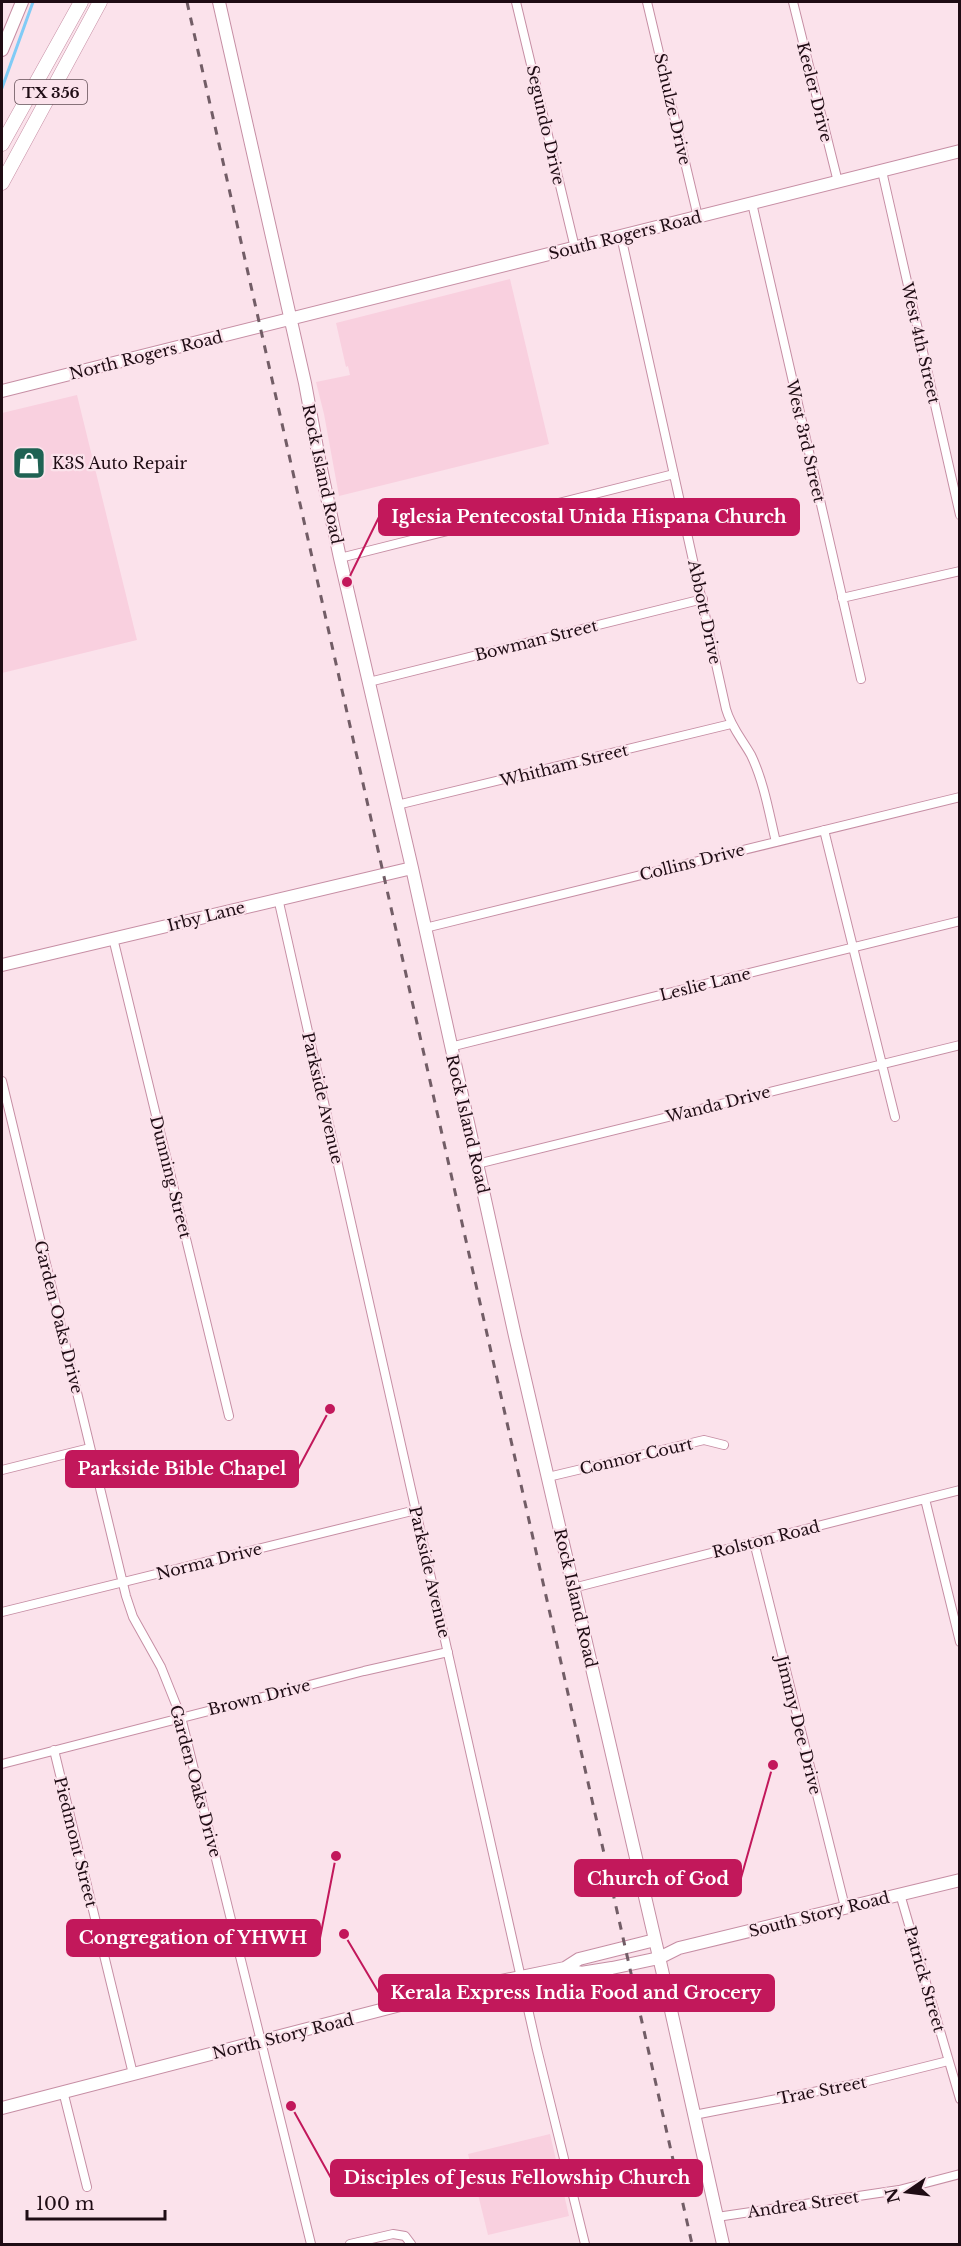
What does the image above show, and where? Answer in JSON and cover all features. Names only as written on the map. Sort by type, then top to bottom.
[{"type":"main road","points":[[2,50],[22,2]]},
{"type":"main road","name":"TX 356","points":[[2,144],[81,2]]},
{"type":"main road","name":"TX 356","points":[[2,183],[100,2]]},
{"type":"main road","name":"Rock Island Road","points":[[219,2],[290,318],[340,558],[723,2244]]},
{"type":"main road","name":"South Rogers Road","points":[[290,318],[960,151]]},
{"type":"main road","name":"North Rogers Road","points":[[2,391],[290,318]]},
{"type":"main road","name":"Irby Lane","points":[[2,965],[412,868]]},
{"type":"main road","name":"South Story Road","points":[[659,1958],[679,1948],[960,1880]]},
{"type":"main road","points":[[655,1940],[679,1948]]},
{"type":"main road","name":"North Story Road","points":[[2,2108],[462,1989],[565,1968],[579,1959],[655,1940]]},
{"type":"main road","name":"North Story Road","points":[[565,1968],[581,1973],[659,1958]]},
{"type":"street","name":"Segundo Drive","points":[[516,2],[575,248]]},
{"type":"street","name":"Schulze Drive","points":[[647,2],[698,217]]},
{"type":"street","name":"Keeler Drive","points":[[793,2],[838,182]]},
{"type":"street","name":"West 4th Street","points":[[882,171],[960,515]]},
{"type":"street","name":"West 3rd Street","points":[[752,203],[861,679]]},
{"type":"street","name":"Abbott Drive","points":[[621,236],[726,710],[731,724],[750,755],[761,782],[776,842]]},
{"type":"street","points":[[340,558],[674,474]]},
{"type":"street","points":[[842,598],[960,571]]},
{"type":"street","name":"Bowman Street","points":[[369,682],[703,599]]},
{"type":"street","name":"Whitham Street","points":[[397,806],[731,724]]},
{"type":"street","name":"Collins Drive","points":[[425,928],[960,797]]},
{"type":"street","points":[[824,830],[895,1117]]},
{"type":"street","name":"Parkside Avenue","points":[[278,898],[521,1976],[585,2244]]},
{"type":"street","name":"Leslie Lane","points":[[450,1047],[960,921]]},
{"type":"street","name":"Dunning Street","points":[[113,938],[229,1416]]},
{"type":"street","name":"Wanda Drive","points":[[477,1164],[960,1045]]},
{"type":"street","name":"Garden Oaks Drive","points":[[2,1081],[122,1582],[133,1617],[161,1667],[181,1717],[311,2244]]},
{"type":"street","name":"Connor Court","points":[[548,1477],[704,1440],[724,1445]]},
{"type":"street","points":[[2,1470],[90,1448]]},
{"type":"street","name":"Rolston Road","points":[[573,1588],[960,1490]]},
{"type":"street","points":[[925,1499],[960,1642]]},
{"type":"street","name":"Norma Drive","points":[[2,1612],[416,1510]]},
{"type":"street","name":"Jimmy Dee Drive","points":[[754,1542],[845,1907]]},
{"type":"street","name":"Brown Drive","points":[[2,1764],[355,1673],[448,1652]]},
{"type":"street","name":"Piedmont Street","points":[[54,1750],[132,2074]]},
{"type":"street","name":"Patrick Street","points":[[900,1894],[960,2099]]},
{"type":"street","name":"Trae Street","points":[[694,2115],[860,2083],[948,2061]]},
{"type":"street","points":[[63,2091],[87,2187]]},
{"type":"street","name":"Andrea Street","points":[[717,2217],[899,2190],[960,2174]]},
{"type":"street","points":[[350,2244],[393,2234],[405,2236],[411,2244]]},
{"type":"shaded area","points":[[510,279],[549,444],[339,496],[316,382],[350,375],[336,323]]},
{"type":"shaded area","points":[[77,395],[137,640],[2,673],[2,413]]},
{"type":"shaded area","points":[[550,2134],[569,2216],[488,2235],[468,2154]]},
{"type":"waterway","points":[[2,88],[33,2]]},
{"type":"railway","points":[[187,2],[692,2244]]},
{"type":"place","name":"K3S Auto Repair","points":[[29,463]]},
{"type":"place","name":"Iglesia Pentecostal Unida Hispana Church","points":[[347,582]]},
{"type":"place","name":"Parkside Bible Chapel","points":[[330,1409]]},
{"type":"place","name":"Church of God","points":[[773,1765]]},
{"type":"place","name":"Congregation of YHWH","points":[[336,1856]]},
{"type":"place","name":"Kerala Express India Food and Grocery","points":[[344,1934]]},
{"type":"place","name":"Disciples of Jesus Fellowship Church","points":[[291,2106]]}]
